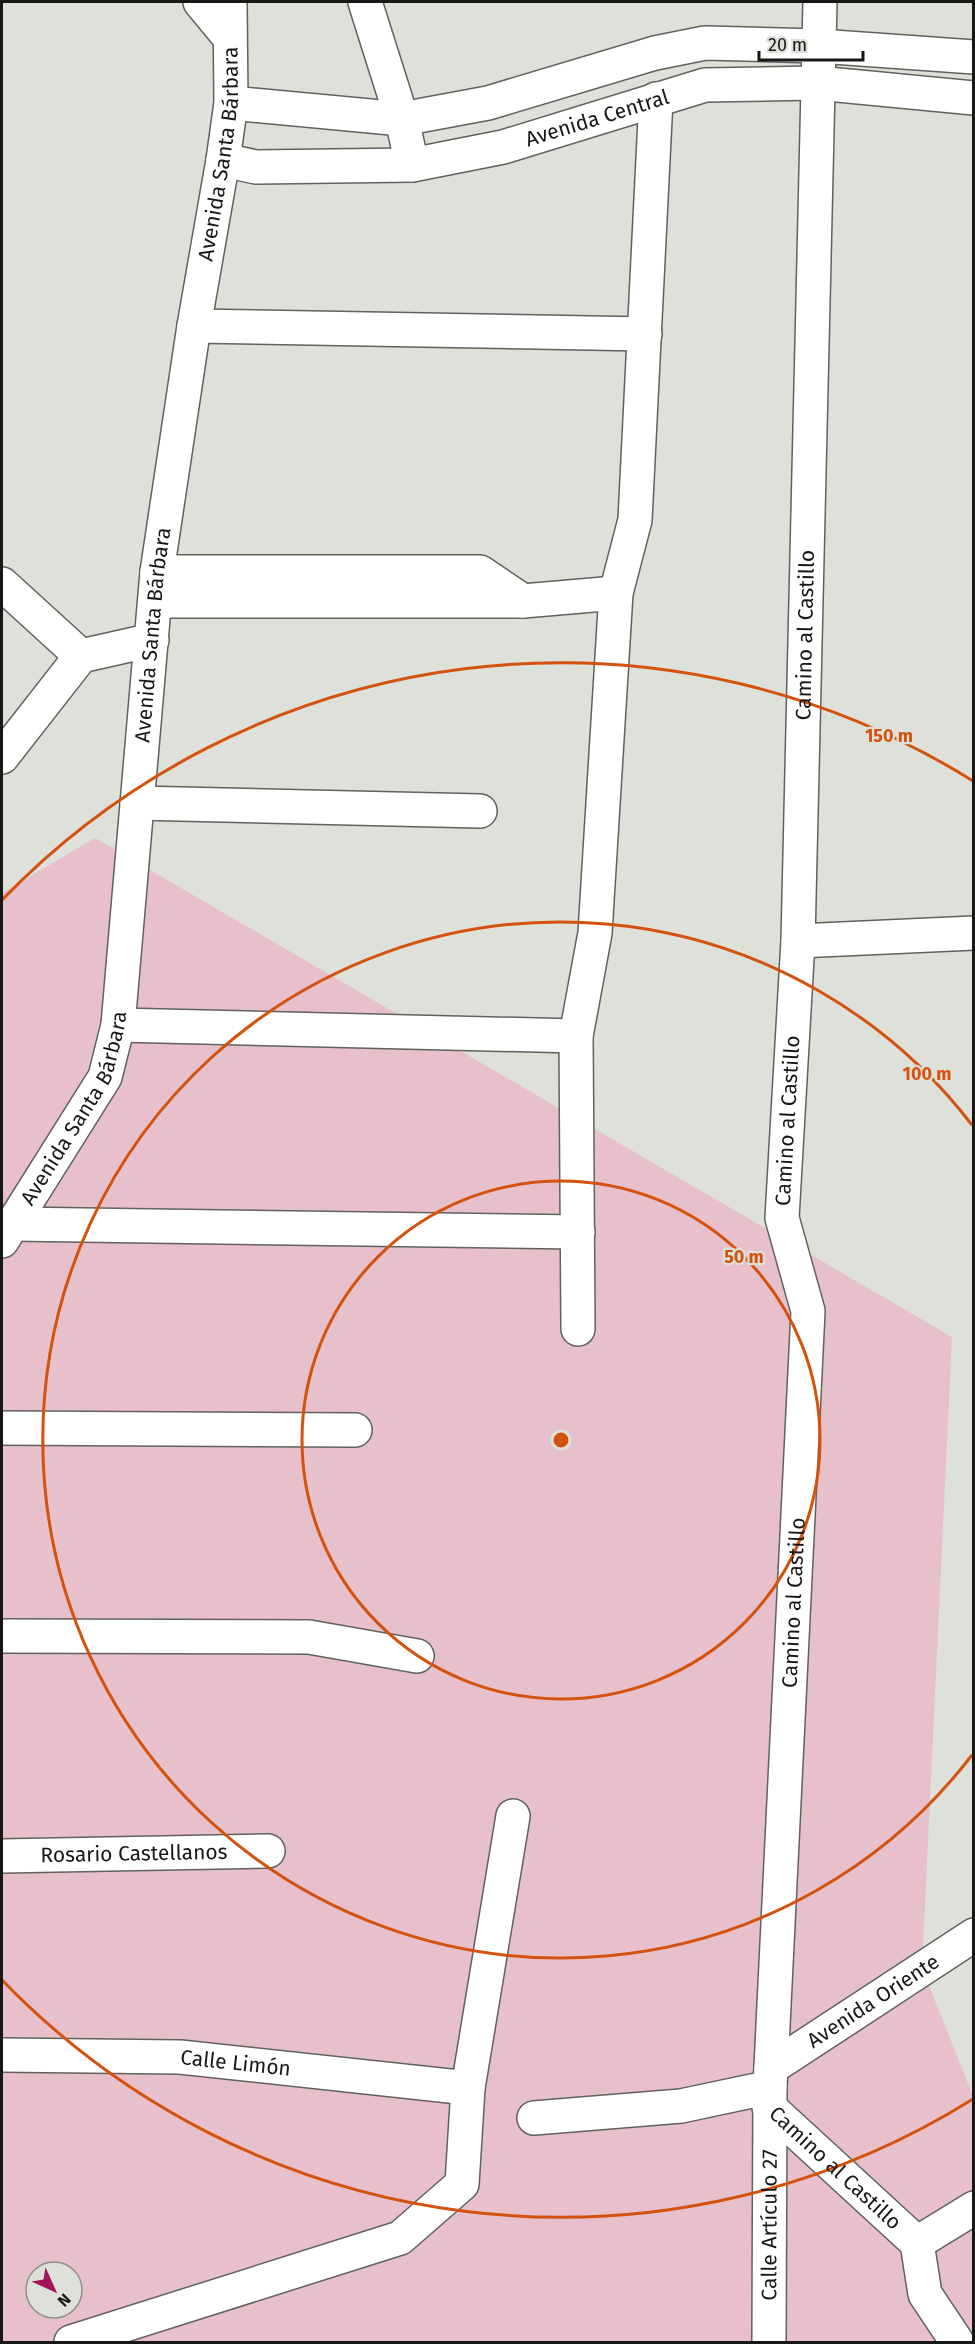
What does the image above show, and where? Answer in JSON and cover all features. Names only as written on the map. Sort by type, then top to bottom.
[{"type":"street","points":[[200,2],[229,38]]},
{"type":"street","name":"Avenida Santa Bárbara","points":[[7,1232],[105,1077],[118,1025],[156,587],[194,326],[231,103],[230,2]]},
{"type":"street","points":[[365,2],[402,119],[412,165]]},
{"type":"street","name":"Camino al Castillo","points":[[820,2],[798,941],[782,1218],[808,1311],[770,2087],[917,2243],[925,2294],[957,2343]]},
{"type":"street","points":[[231,103],[402,119],[488,103],[655,53],[705,43],[819,46],[974,57]]},
{"type":"street","name":"Avenida Central","points":[[223,160],[256,167],[412,165],[503,147],[705,85],[817,83],[974,98]]},
{"type":"street","points":[[578,1329],[576,1036],[596,933],[616,593],[635,520],[656,99]]},
{"type":"street","points":[[194,326],[645,333]]},
{"type":"street","points":[[156,587],[480,572],[523,601],[616,593]]},
{"type":"street","points":[[2,584],[81,656]]},
{"type":"street","points":[[2,757],[81,656],[152,640]]},
{"type":"street","points":[[137,803],[480,812]]},
{"type":"street","points":[[798,941],[974,933]]},
{"type":"street","points":[[118,1025],[576,1036]]},
{"type":"street","points":[[7,1232],[578,1232]]},
{"type":"street","points":[[2,1428],[355,1430]]},
{"type":"street","points":[[2,1636],[309,1637],[417,1656]]},
{"type":"street","points":[[70,2343],[400,2238],[462,2184],[468,2088],[513,1816]]},
{"type":"street","name":"Rosario Castellanos","points":[[2,1856],[268,1851]]},
{"type":"street","name":"Avenida Oriente","points":[[770,2087],[974,1935]]},
{"type":"street","name":"Calle Limón","points":[[2,2055],[180,2057],[468,2088]]},
{"type":"street","points":[[534,2118],[681,2106],[770,2087]]},
{"type":"street","name":"Calle Artículo 27","points":[[769,2343],[770,2087]]},
{"type":"street","points":[[917,2243],[974,2208]]},
{"type":"shaded area","points":[[95,838],[952,1337],[922,1968],[973,2096],[973,2342],[2,2342],[2,893]]}]
